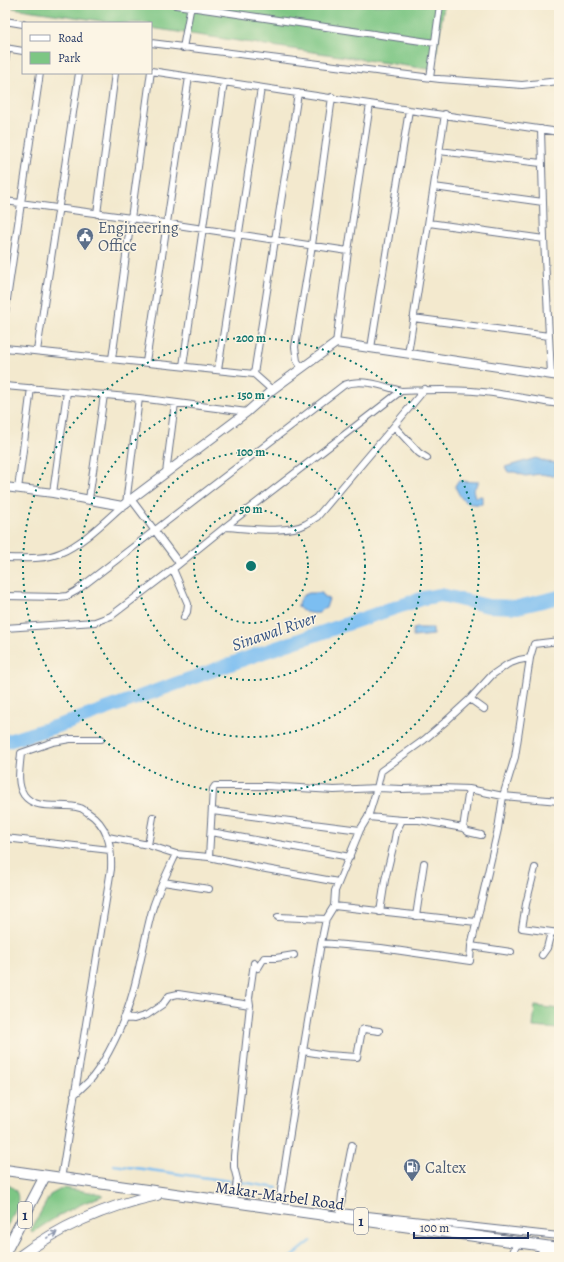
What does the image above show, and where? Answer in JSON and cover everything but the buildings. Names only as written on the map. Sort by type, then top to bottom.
[{"type":"main road","name":"Makar-Marbel Road","points":[[5,1170],[278,1209],[340,1215],[554,1248]]},
{"type":"main road","name":"1","points":[[5,1253],[45,1176]]},
{"type":"main road","points":[[19,1257],[50,1236],[93,1214],[134,1200],[164,1193]]},
{"type":"street","points":[[176,5],[435,43]]},
{"type":"street","points":[[430,78],[435,43],[437,5]]},
{"type":"street","points":[[183,48],[191,6]]},
{"type":"street","points":[[5,21],[22,24]]},
{"type":"street","points":[[152,43],[430,78],[522,85],[559,81]]},
{"type":"street","points":[[5,61],[6,48],[22,52]]},
{"type":"street","points":[[152,71],[559,132]]},
{"type":"street","points":[[5,313],[40,74]]},
{"type":"street","points":[[37,351],[79,74]]},
{"type":"street","points":[[97,214],[115,74]]},
{"type":"street","points":[[112,359],[151,74]]},
{"type":"street","points":[[146,362],[189,77]]},
{"type":"street","points":[[183,366],[224,82]]},
{"type":"street","points":[[218,370],[261,88]]},
{"type":"street","points":[[254,374],[298,93]]},
{"type":"street","points":[[302,368],[297,361],[295,347],[312,245],[332,97]]},
{"type":"street","points":[[336,343],[370,104]]},
{"type":"street","points":[[371,348],[409,110]]},
{"type":"street","points":[[408,354],[445,114]]},
{"type":"street","points":[[5,558],[37,558],[60,553],[80,542],[126,503],[247,412],[272,390],[336,343],[555,375],[549,336],[541,162],[541,130]]},
{"type":"street","points":[[439,151],[541,162]]},
{"type":"street","points":[[434,187],[543,202]]},
{"type":"street","points":[[5,201],[130,218],[348,251]]},
{"type":"street","points":[[429,223],[544,239]]},
{"type":"street","points":[[413,318],[549,336]]},
{"type":"street","points":[[5,348],[254,374],[272,390]]},
{"type":"street","points":[[5,596],[67,596],[76,591],[154,529],[344,384],[355,382],[368,383],[401,390],[425,389],[492,393],[559,404]]},
{"type":"street","points":[[5,386],[139,398],[247,412]]},
{"type":"street","points":[[18,489],[30,388]]},
{"type":"street","points":[[225,527],[276,529],[291,528],[305,525],[317,517],[425,389]]},
{"type":"street","points":[[5,628],[88,623],[111,616],[401,390]]},
{"type":"street","points":[[53,493],[67,392]]},
{"type":"street","points":[[89,499],[104,395]]},
{"type":"street","points":[[126,503],[139,398]]},
{"type":"street","points":[[166,473],[175,403]]},
{"type":"street","points":[[394,426],[419,453],[427,458]]},
{"type":"street","points":[[5,487],[126,503],[154,529],[179,563]]},
{"type":"street","points":[[173,569],[188,604],[187,612],[184,617]]},
{"type":"street","points":[[321,943],[381,948],[470,961],[471,946],[476,922],[498,829],[504,796],[515,758],[530,658],[534,644],[559,641]]},
{"type":"street","points":[[278,1209],[326,919],[334,906],[335,891],[338,882],[350,857],[360,830],[368,817],[381,771],[424,740],[470,699],[492,675],[513,662],[530,658]]},
{"type":"street","points":[[470,699],[484,709]]},
{"type":"street","points":[[61,1178],[111,869],[110,850],[108,837],[101,823],[79,807],[34,804],[25,796],[19,784],[21,753],[53,742],[70,739],[101,739]]},
{"type":"street","points":[[208,857],[213,789],[216,785],[334,790],[376,788],[469,789],[504,796],[559,801]]},
{"type":"street","points":[[463,828],[469,789]]},
{"type":"street","points":[[212,811],[360,830]]},
{"type":"street","points":[[148,845],[153,817]]},
{"type":"street","points":[[368,817],[419,820],[463,828],[468,832],[481,835]]},
{"type":"street","points":[[380,912],[385,880],[396,832],[402,820]]},
{"type":"street","points":[[211,832],[350,857]]},
{"type":"street","points":[[108,837],[148,845],[176,854],[208,857],[338,882]]},
{"type":"street","points":[[5,838],[110,850]]},
{"type":"street","points":[[74,1095],[97,1070],[124,1018],[137,975],[153,908],[176,854]]},
{"type":"street","points":[[416,916],[424,863]]},
{"type":"street","points":[[534,868],[522,928],[559,933]]},
{"type":"street","points":[[163,882],[209,889]]},
{"type":"street","points":[[334,906],[476,922]]},
{"type":"street","points":[[278,917],[326,919]]},
{"type":"street","points":[[542,955],[547,948],[551,932]]},
{"type":"street","points":[[471,946],[511,952]]},
{"type":"street","points":[[234,1203],[237,1179],[234,1167],[234,1156],[250,1006],[249,998],[254,963],[258,968],[264,958],[294,955]]},
{"type":"street","points":[[124,1018],[134,1019],[147,1015],[163,1004],[169,996],[178,994],[250,1006]]},
{"type":"street","points":[[303,1051],[327,1055],[357,1056],[362,1030],[379,1031]]},
{"type":"street","points":[[352,1145],[340,1215],[559,1236]]},
{"type":"street","points":[[510,1257],[518,1243]]},
{"type":"street","points":[[537,1257],[544,1249],[554,1248]]},
{"type":"green space","points":[[12,5],[444,5],[434,70],[152,28],[152,22],[108,22],[13,8]]},
{"type":"green space","points":[[535,1006],[559,1009],[559,1029],[533,1027]]},
{"type":"green space","points":[[5,1184],[12,1187],[17,1192],[18,1198],[15,1212],[5,1230]]},
{"type":"green space","points":[[63,1188],[102,1194],[102,1196],[83,1203],[32,1233],[31,1230],[50,1195]]},
{"type":"water","points":[[536,458],[546,462],[556,463],[554,476],[540,474],[525,476],[515,472],[508,472],[505,467]]},
{"type":"water","points":[[458,481],[479,482],[473,490],[475,497],[482,496],[482,504],[468,503],[462,499],[455,486]]},
{"type":"water","points":[[309,593],[322,593],[324,597],[329,599],[326,608],[319,613],[308,613],[300,609],[298,607],[299,601],[304,595]]},
{"type":"water","points":[[433,628],[433,635],[413,637],[413,629]]},
{"type":"waterway","name":"Sinawal River","points":[[5,742],[70,722],[264,652],[424,598],[441,595],[488,606],[518,607],[559,597]]},
{"type":"waterway","points":[[114,1165],[230,1181]]},
{"type":"waterway","points":[[241,1182],[277,1188]]},
{"type":"waterway","points":[[291,1257],[311,1241]]},
{"type":"place","name":"Engineering Office","points":[[85,251]]},
{"type":"place","name":"Caltex","points":[[412,1182]]}]
